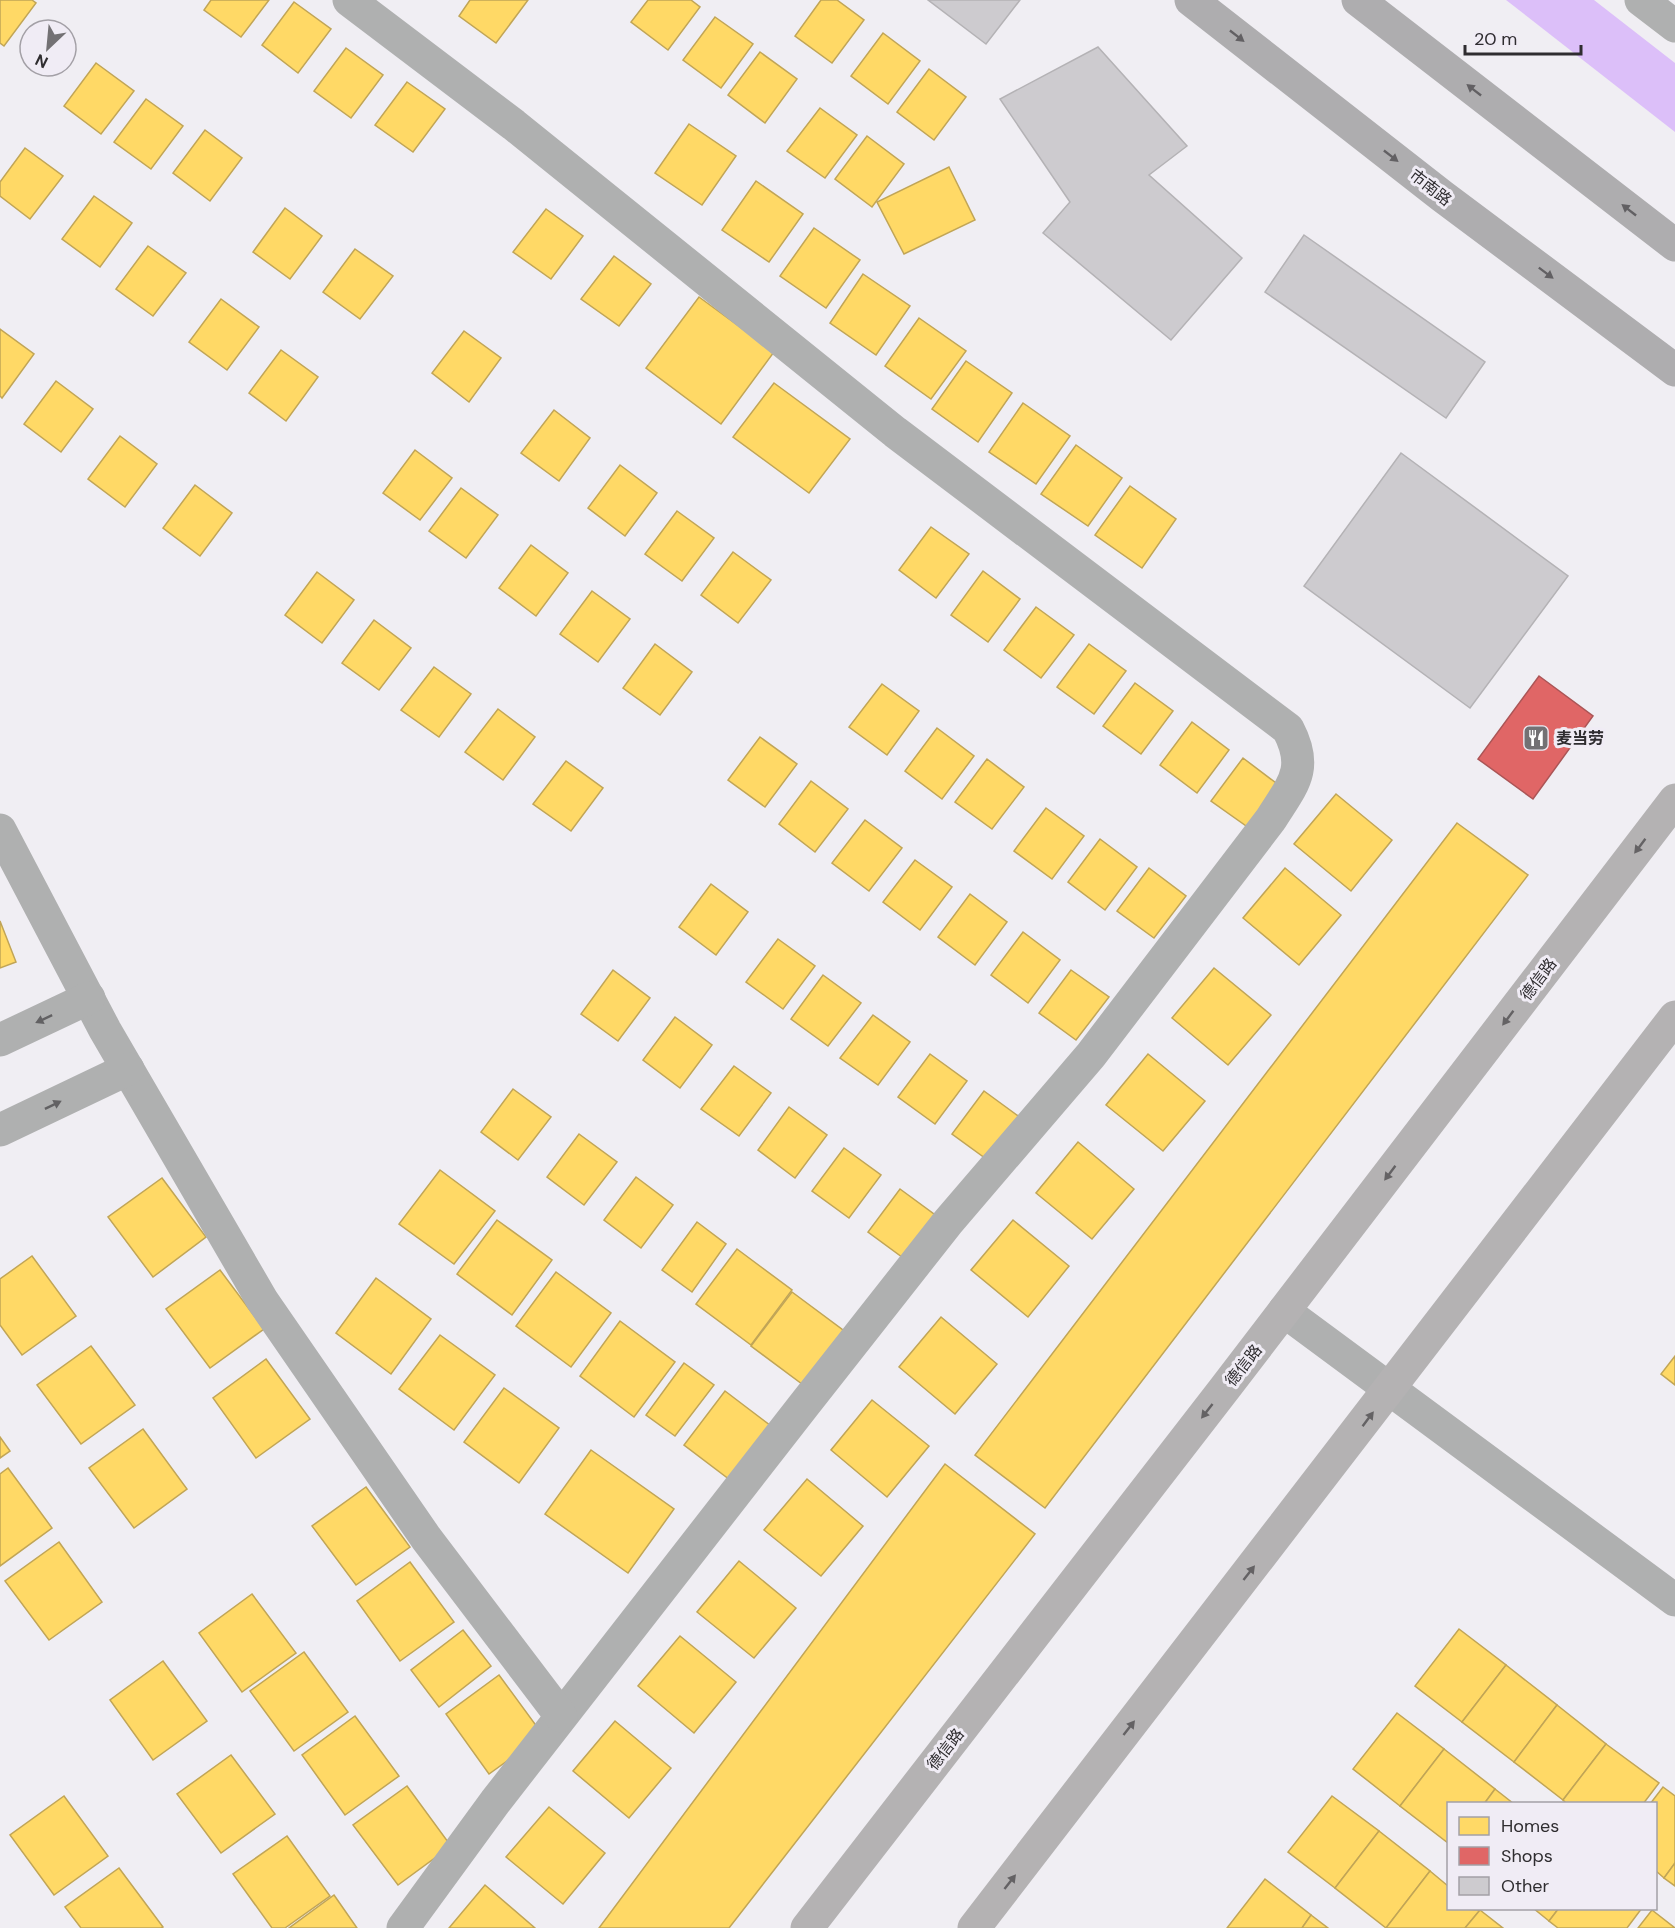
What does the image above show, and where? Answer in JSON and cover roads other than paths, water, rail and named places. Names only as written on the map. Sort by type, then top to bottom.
[{"type":"highway","name":"市南路","points":[[1191,0],[1433,189],[1675,370]]},
{"type":"highway","points":[[1358,0],[1675,246]]},
{"type":"highway","points":[[1631,337],[1675,391]]},
{"type":"main road","name":"德信路","points":[[807,1928],[1675,800]]},
{"type":"main road","points":[[974,1928],[1675,1017]]},
{"type":"street","points":[[348,0],[514,125],[895,432],[1288,729],[1298,748],[1300,766],[1291,787],[1271,819],[1091,1055],[948,1222],[561,1716],[403,1928]]},
{"type":"street","points":[[1641,0],[1675,26]]},
{"type":"street","points":[[0,830],[128,1069],[262,1300],[426,1538],[561,1716]]},
{"type":"street","points":[[0,1040],[89,998]]},
{"type":"street","points":[[0,1130],[128,1069]]},
{"type":"street","points":[[1284,1311],[1675,1600]]},
{"type":"place","name":"麦当劳","points":[[1536,738]]}]
